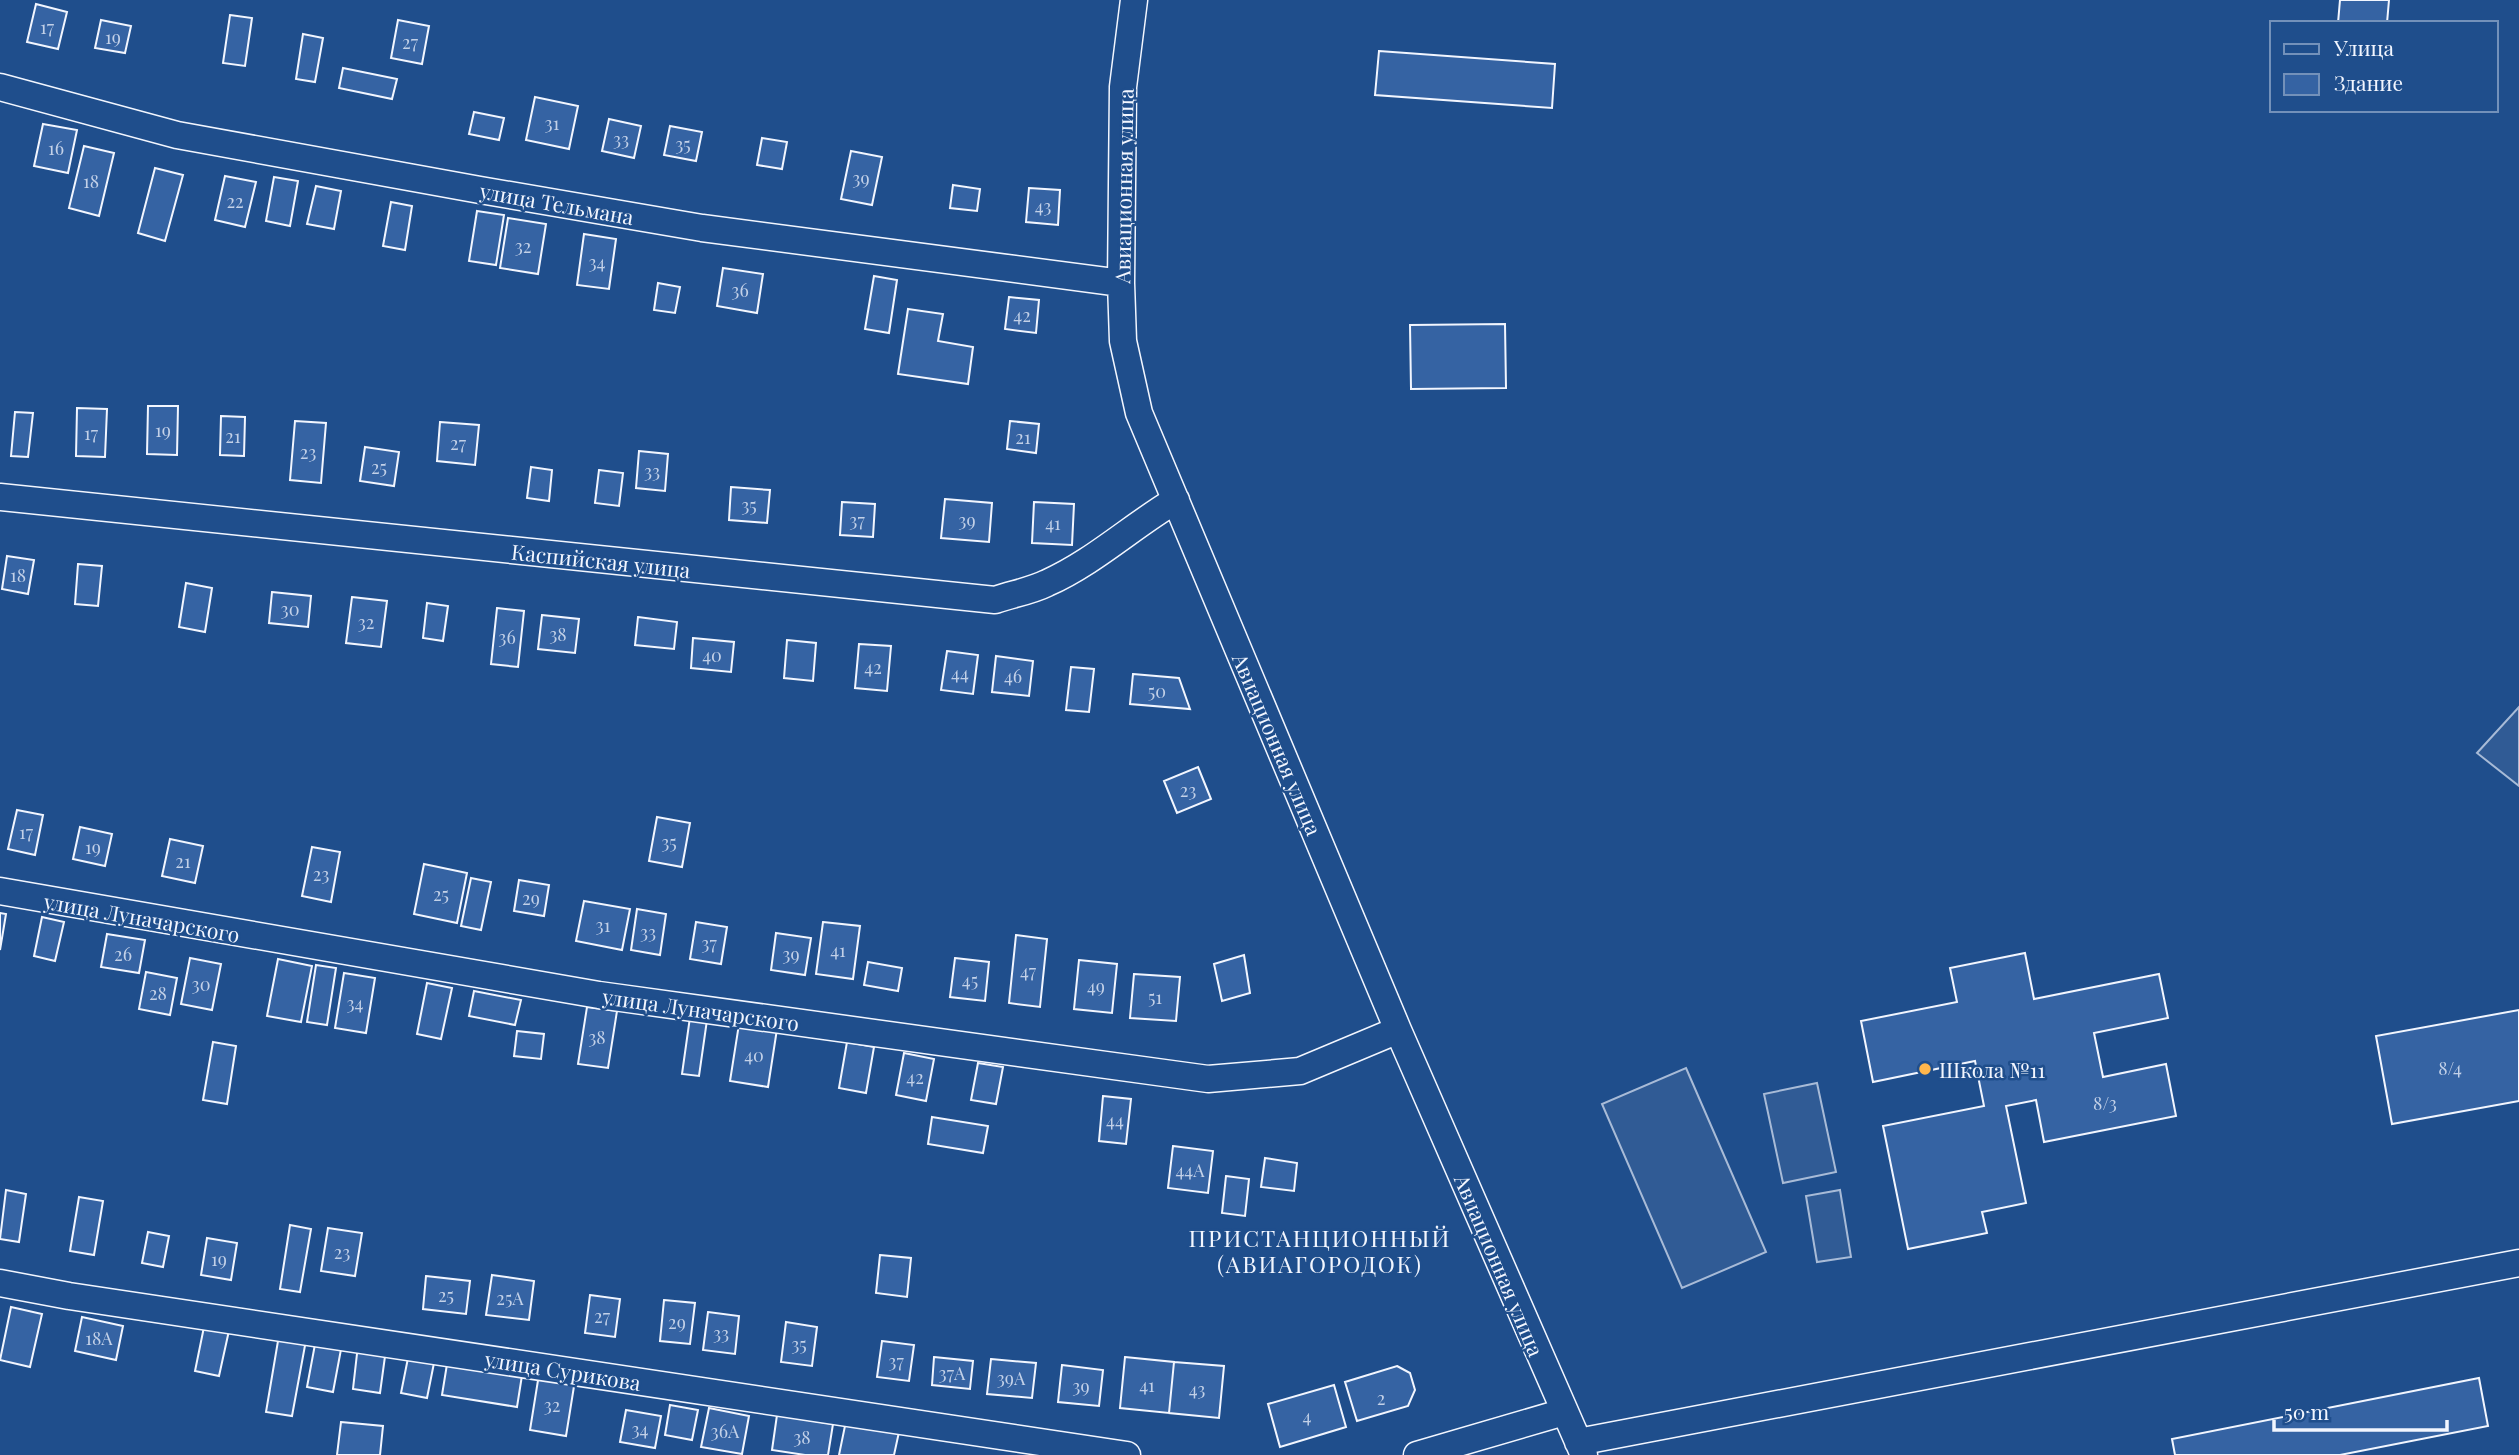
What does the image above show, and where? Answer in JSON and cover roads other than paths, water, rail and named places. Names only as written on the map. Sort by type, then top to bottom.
[{"type":"street","name":"Авиационная улица","points":[[1134,0],[1124,87],[1121,283],[1123,341],[1139,413],[1398,1030],[1581,1449]]},
{"type":"street","name":"улица Тельмана","points":[[0,87],[177,135],[480,190],[702,228],[1121,283]]},
{"type":"street","name":"Каспийская улица","points":[[0,497],[995,600],[1047,584],[1092,558],[1147,517],[1176,500]]},
{"type":"street","name":"улица Луначарского","points":[[0,891],[599,995],[1209,1079],[1300,1070],[1398,1030]]},
{"type":"street","points":[[1581,1449],[2519,1263]]},
{"type":"street","name":"улица Сурикова","points":[[0,1283],[97,1300],[1127,1455]]},
{"type":"street","points":[[1417,1455],[1564,1412]]},
{"type":"place","name":"Школа №11","points":[[1925,1069]]},
{"type":"district","name":"ПРИСТАНЦИОННЫЙ (АВИАГОРОДОК)","points":[[1320,1250]]}]
